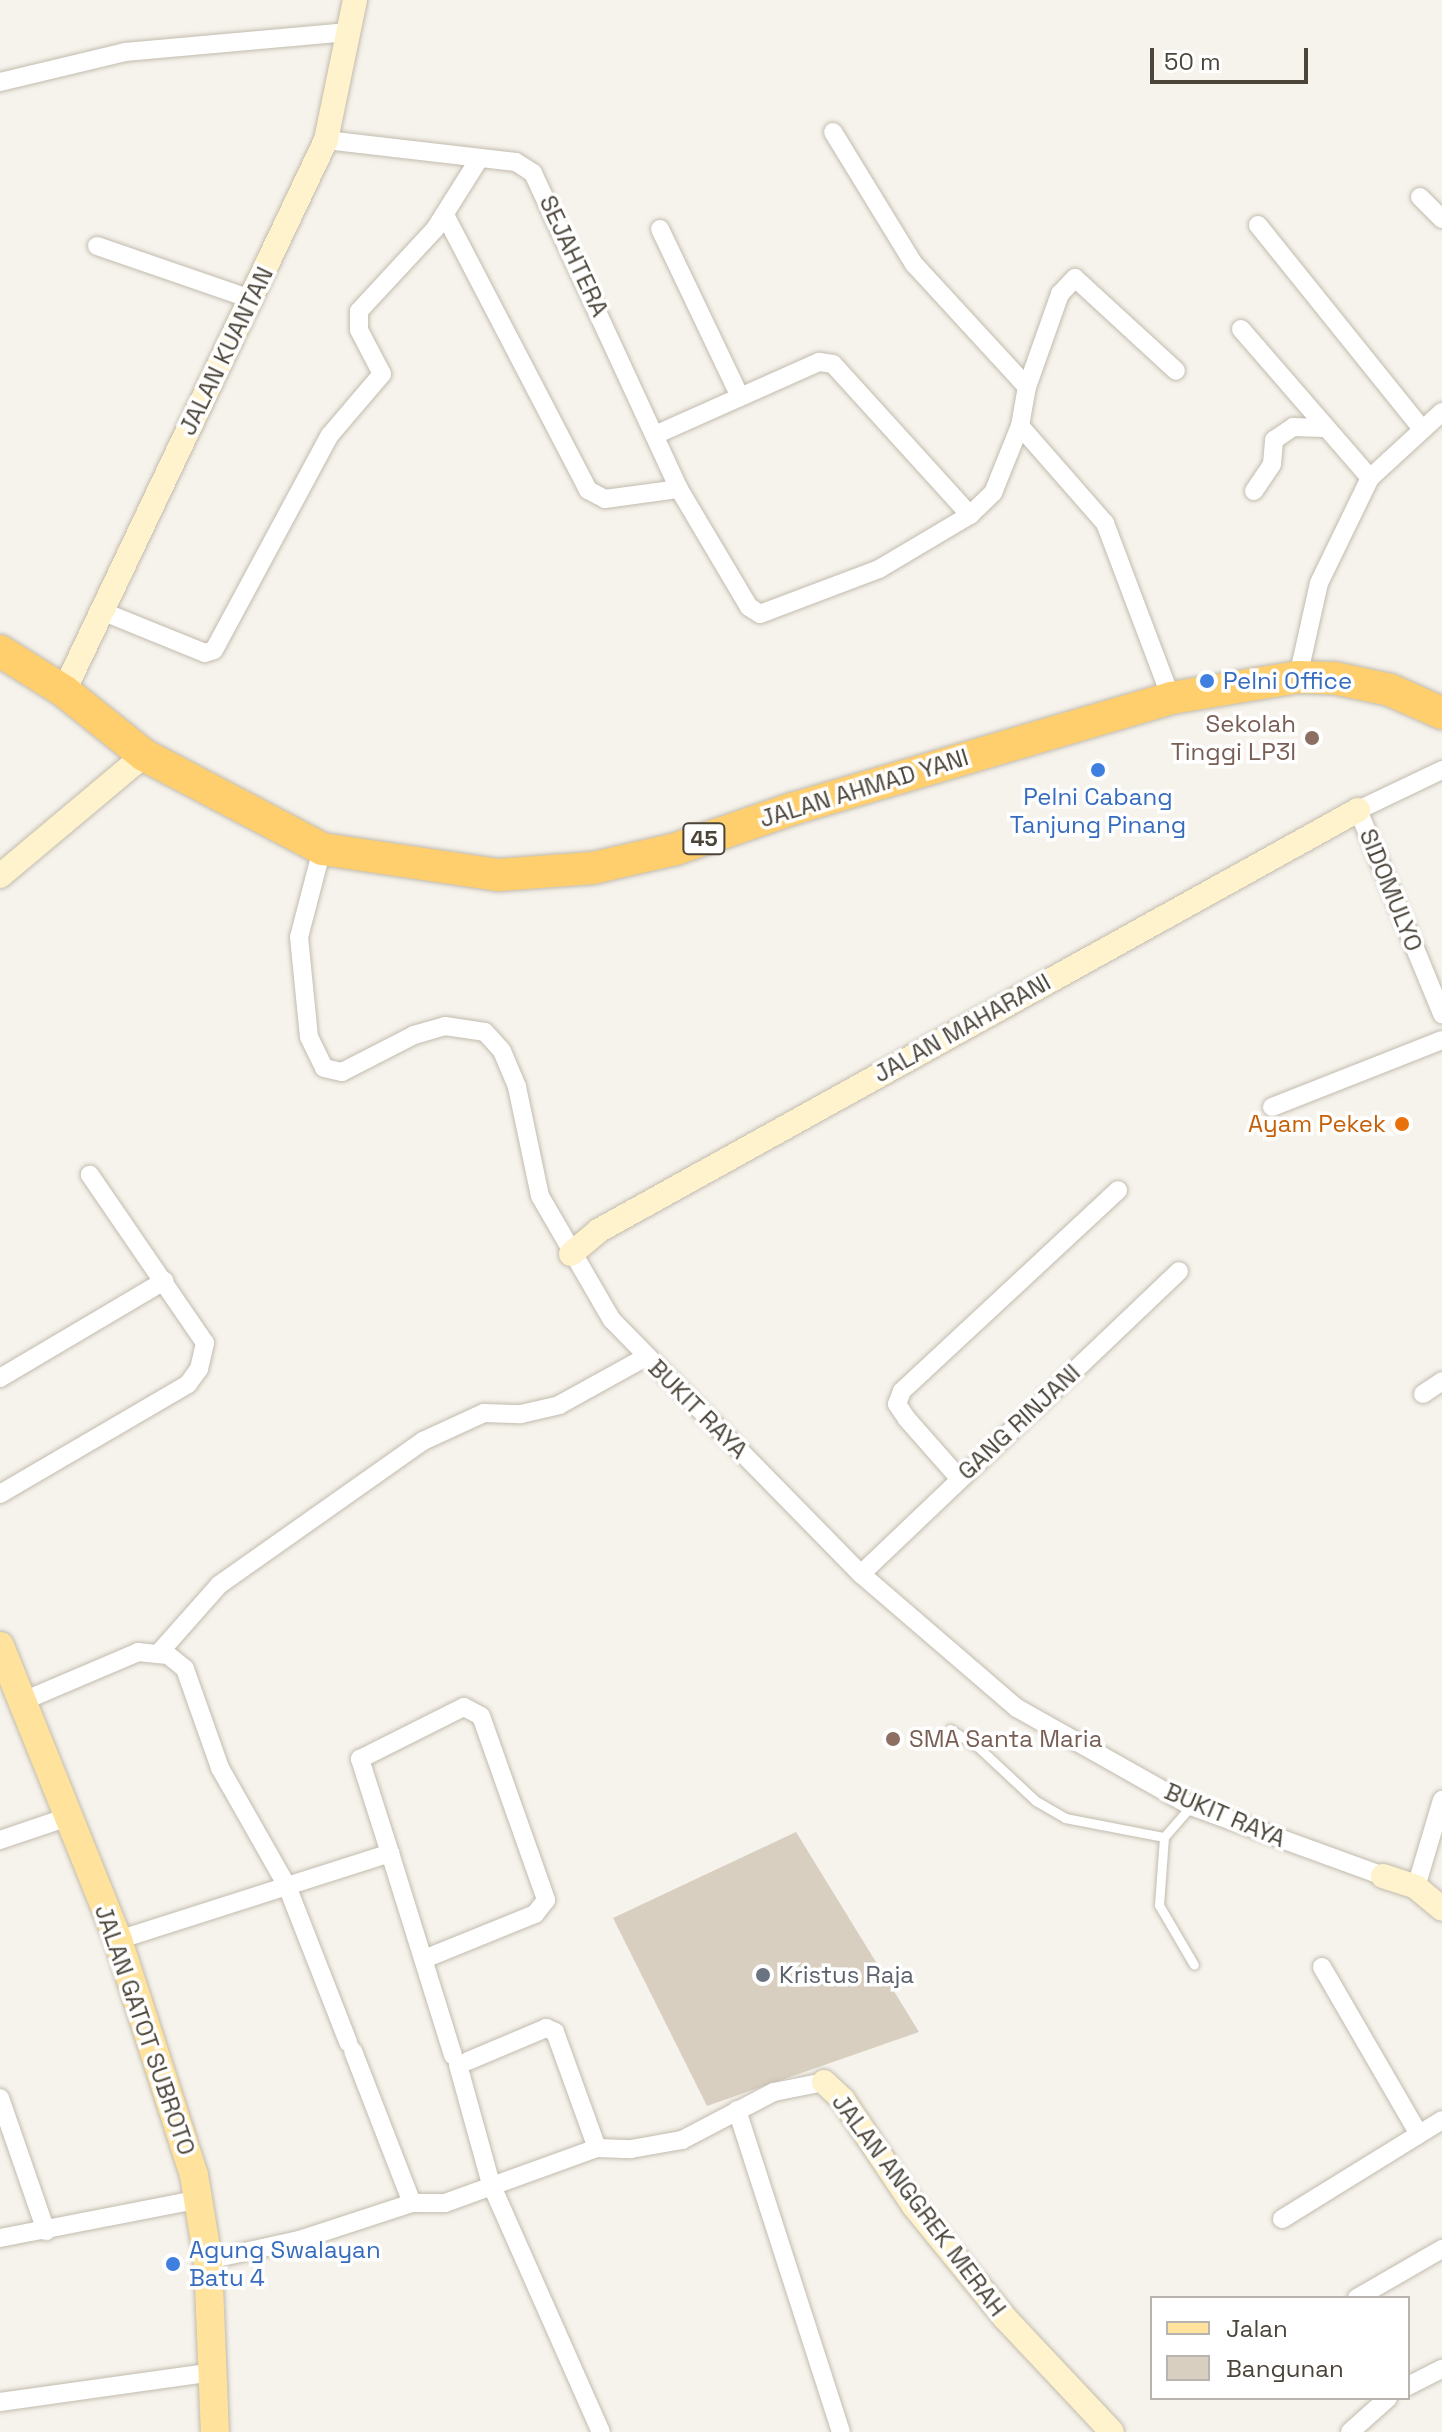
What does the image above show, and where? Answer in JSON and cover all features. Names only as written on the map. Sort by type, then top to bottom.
[{"type":"highway","name":"JALAN AHMAD YANI","points":[[0,651],[64,691],[144,755],[322,849],[498,875],[593,868],[676,849],[822,800],[1171,698],[1298,677],[1390,690],[1442,713]]},
{"type":"main road","name":"JALAN GATOT SUBROTO","points":[[0,1646],[65,1818],[118,1940],[201,2199],[208,2260],[215,2432]]},
{"type":"street","name":"JALAN KUANTAN","points":[[64,691],[99,610],[254,300],[326,140],[351,32],[355,0]]},
{"type":"street","points":[[2,74],[125,52],[351,32]]},
{"type":"street","points":[[833,132],[914,264],[1027,387]]},
{"type":"street","name":"SEJAHTERA","points":[[326,140],[516,162],[543,187],[679,489],[749,607],[760,614],[879,569],[970,515]]},
{"type":"street","points":[[99,610],[205,653],[214,650],[330,435],[382,374],[359,330],[359,311],[445,215],[479,159]]},
{"type":"street","points":[[1420,197],[1442,219]]},
{"type":"street","points":[[445,215],[588,490],[605,499],[679,489]]},
{"type":"street","points":[[1258,225],[1421,428]]},
{"type":"street","points":[[660,229],[740,397]]},
{"type":"street","points":[[97,246],[254,300]]},
{"type":"street","points":[[655,435],[819,362],[833,364],[970,515],[993,493],[1020,426],[1027,387],[1060,294],[1075,278],[1176,371]]},
{"type":"street","points":[[1241,329],[1323,428],[1370,478]]},
{"type":"street","points":[[1298,677],[1319,583],[1370,478],[1442,412]]},
{"type":"street","points":[[1020,426],[1105,523],[1171,698]]},
{"type":"street","points":[[1254,491],[1272,464],[1274,440],[1293,427],[1323,428]]},
{"type":"street","points":[[0,876],[144,755]]},
{"type":"street","points":[[1358,810],[1442,770]]},
{"type":"street","name":"SIDOMULYO","points":[[1358,810],[1442,1014]]},
{"type":"street","name":"JALAN MAHARANI","points":[[571,1254],[598,1231],[1358,810]]},
{"type":"street","name":"BUKIT RAYA","points":[[322,849],[299,937],[315,1057],[324,1068],[342,1072],[414,1035],[445,1026],[485,1032],[502,1051],[517,1087],[540,1196],[612,1320],[861,1574],[1017,1708],[1191,1806],[1383,1876]]},
{"type":"street","points":[[1272,1107],[1442,1040]]},
{"type":"street","points":[[0,1494],[188,1384],[199,1369],[205,1343],[90,1175]]},
{"type":"street","points":[[959,1478],[897,1404],[902,1391],[1118,1190]]},
{"type":"street","name":"GANG RINJANI","points":[[861,1574],[1179,1271]]},
{"type":"street","points":[[0,1378],[164,1281]]},
{"type":"street","points":[[158,1654],[219,1585],[423,1441],[484,1413],[521,1414],[559,1405],[646,1357]]},
{"type":"street","points":[[1423,1394],[1442,1381]]},
{"type":"street","points":[[21,1702],[138,1652],[158,1654],[185,1669],[220,1768],[287,1886],[412,2203]]},
{"type":"street","points":[[424,1959],[535,1914],[546,1900],[481,1716],[473,1709],[464,1707],[360,1759],[424,1959],[459,2060],[491,2184],[601,2432]]},
{"type":"street","points":[[1416,1887],[1442,1800]]},
{"type":"street","points":[[0,1840],[65,1818]]},
{"type":"street","points":[[118,1940],[390,1853]]},
{"type":"street","points":[[1383,1876],[1416,1887],[1442,1909]]},
{"type":"street","points":[[1322,1967],[1419,2134]]},
{"type":"street","points":[[459,2060],[546,2028],[555,2032],[597,2148]]},
{"type":"street","points":[[208,2260],[299,2240],[412,2203],[445,2203],[597,2148],[631,2149],[682,2140],[774,2092],[819,2083]]},
{"type":"street","name":"JALAN ANGGREK MERAH","points":[[819,2083],[843,2100],[914,2206],[1005,2318],[1112,2432]]},
{"type":"street","points":[[0,2098],[46,2231]]},
{"type":"street","points":[[737,2110],[841,2432]]},
{"type":"street","points":[[1282,2219],[1442,2120]]},
{"type":"street","points":[[0,2238],[201,2199]]},
{"type":"street","points":[[1360,2296],[1442,2249]]},
{"type":"street","points":[[1410,2385],[1442,2369]]},
{"type":"street","points":[[0,2402],[213,2372]]},
{"type":"street","points":[[1350,2432],[1386,2400]]},
{"type":"lane","points":[[950,1729],[1065,1818],[1164,1837]]},
{"type":"lane","points":[[1191,1806],[1164,1837],[1159,1905],[1194,1965]]},
{"type":"building","name":"Kristus Raja","points":[[796,1832],[919,2032],[707,2106],[613,1918]]},
{"type":"place","name":"Pelni Office","points":[[1207,681]]},
{"type":"place","name":"Sekolah Tinggi LP3I","points":[[1312,738]]},
{"type":"place","name":"Pelni Cabang Tanjung Pinang","points":[[1098,770]]},
{"type":"place","name":"Ayam Pekek","points":[[1402,1124]]},
{"type":"place","name":"SMA Santa Maria","points":[[893,1739]]},
{"type":"place","name":"Kristus Raja","points":[[763,1975]]},
{"type":"place","name":"Agung Swalayan Batu 4","points":[[173,2264]]}]
